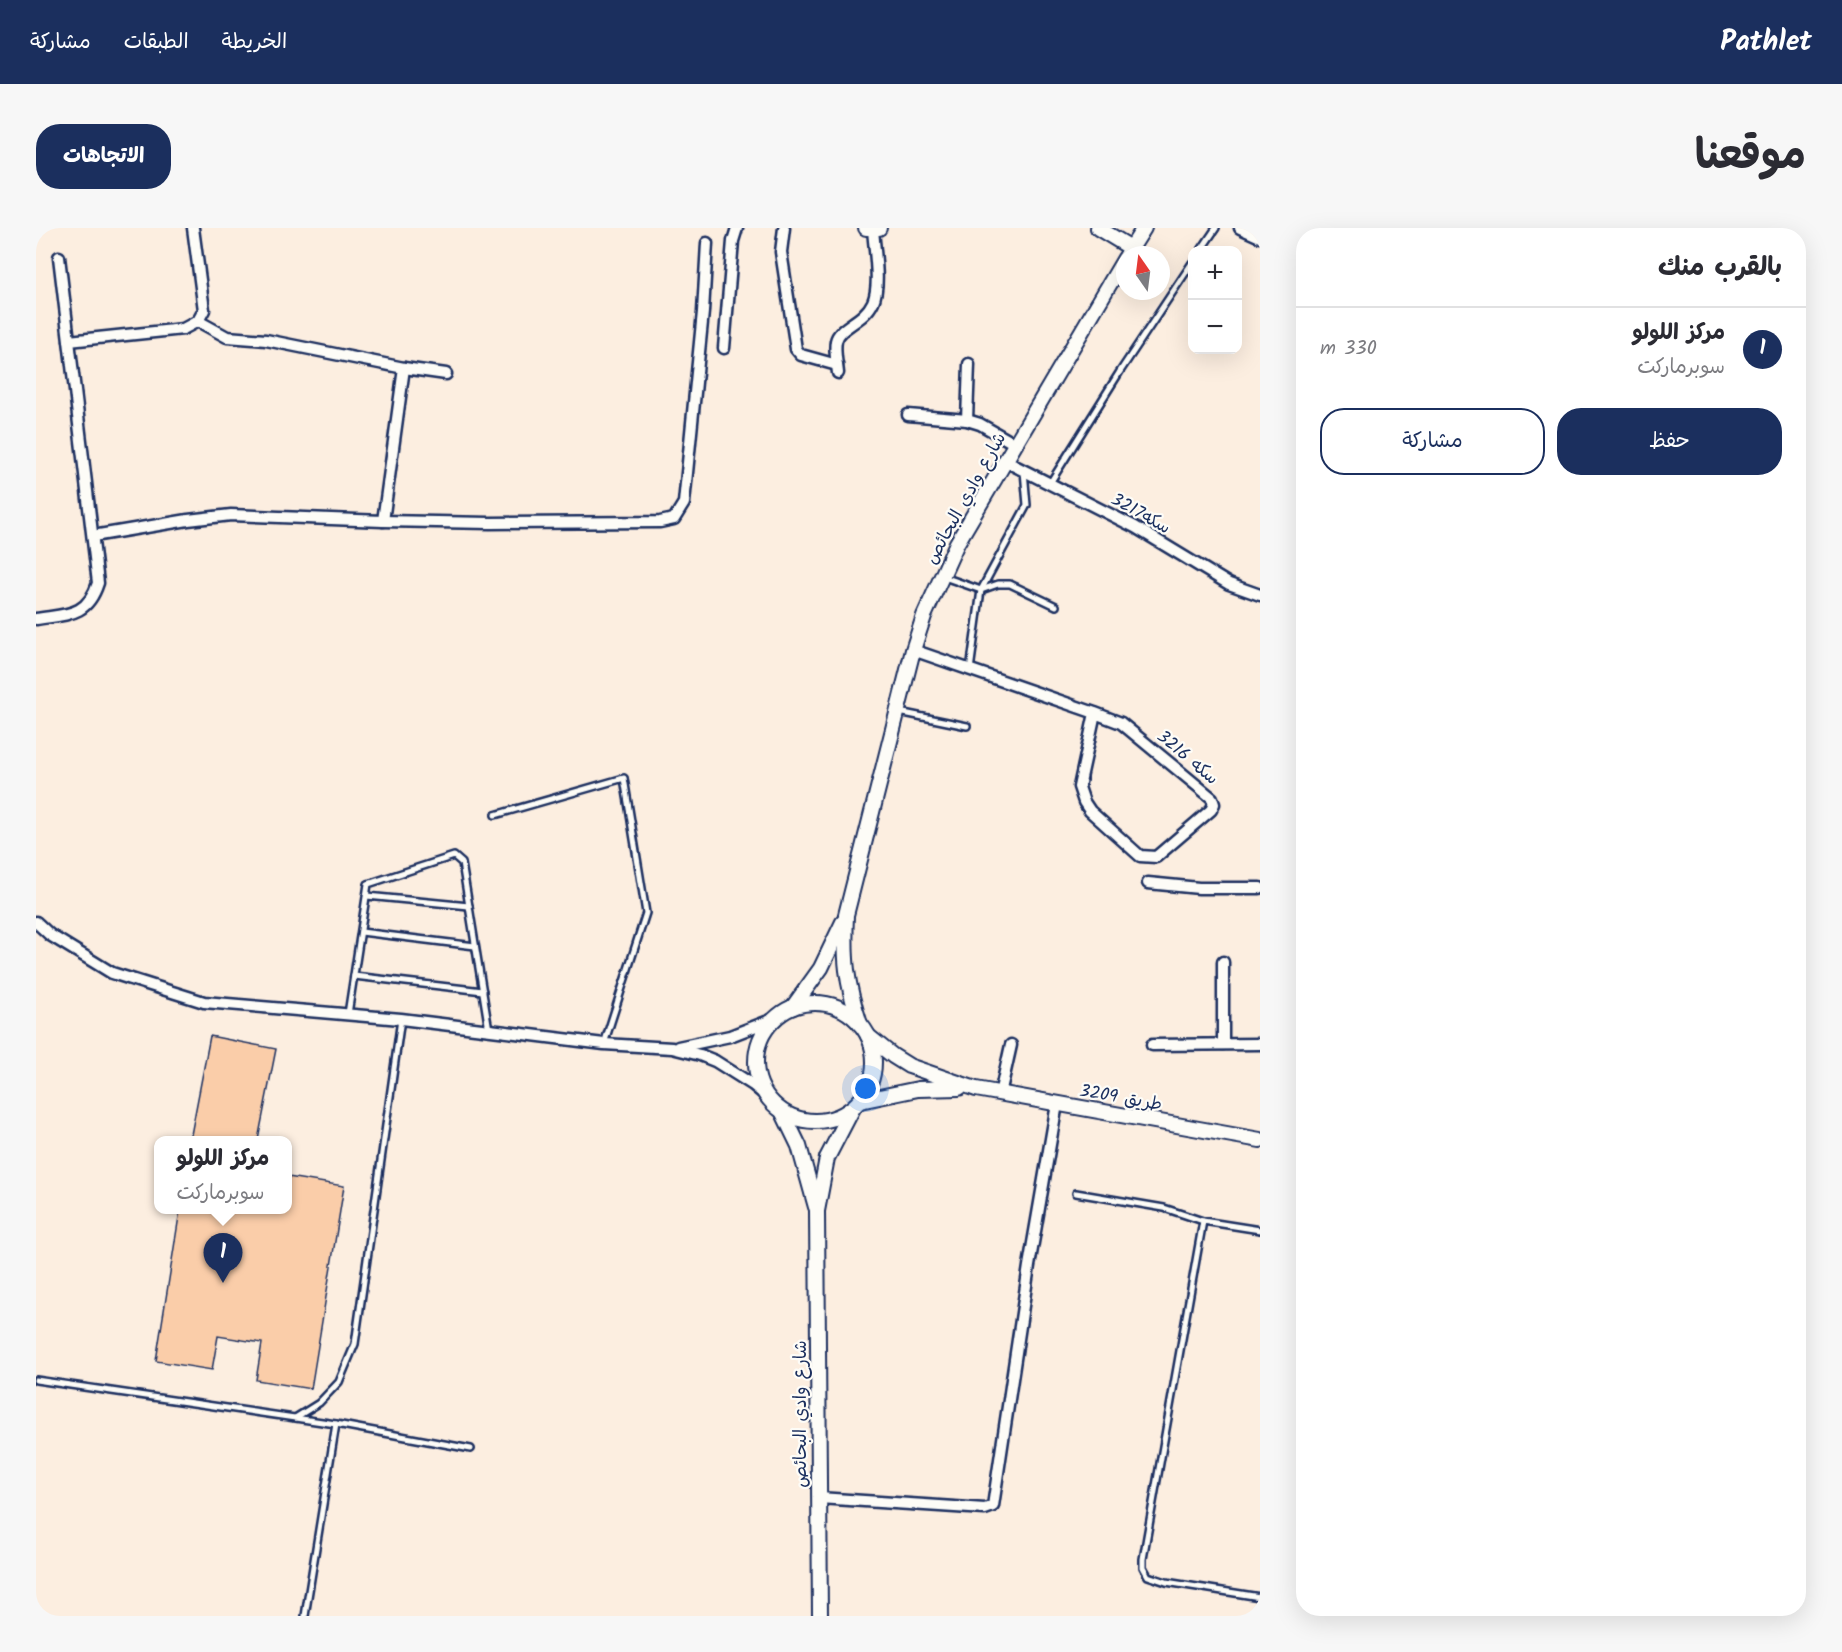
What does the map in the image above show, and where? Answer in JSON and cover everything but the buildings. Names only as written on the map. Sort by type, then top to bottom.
[{"type":"street","points":[[69,341],[183,329],[198,321],[204,310],[193,228]]},
{"type":"street","points":[[724,348],[736,228]]},
{"type":"street","points":[[784,228],[780,252],[796,349],[801,355],[837,369],[836,339],[840,331],[859,320],[874,300],[876,287],[873,228]]},
{"type":"street","points":[[866,228],[879,228]]},
{"type":"street","points":[[1098,228],[1118,246]]},
{"type":"street","name":"شارع وادي البحائص","points":[[1132,246],[1144,228]]},
{"type":"street","points":[[1240,228],[1260,237]]},
{"type":"street","points":[[93,536],[231,515],[383,522],[660,522],[674,519],[684,503],[702,324],[707,243]]},
{"type":"street","points":[[36,619],[69,614],[82,609],[93,598],[98,584],[59,257]]},
{"type":"street","name":"شارع وادي البحائص","points":[[846,915],[913,650],[924,616],[957,543],[1116,273]]},
{"type":"street","points":[[198,321],[227,336],[266,340],[404,368],[446,374]]},
{"type":"street","points":[[967,420],[969,364]]},
{"type":"street","points":[[383,522],[404,368]]},
{"type":"street","points":[[908,415],[967,420],[980,424],[1015,444]]},
{"type":"street","name":"سكه3217","points":[[1005,461],[1135,527],[1229,584],[1260,595]]},
{"type":"street","name":"سكه 3216","points":[[913,650],[1095,713],[1121,723],[1212,798],[1214,804],[1211,810],[1156,857],[1140,856],[1090,811],[1084,802],[1079,787],[1095,713]]},
{"type":"street","points":[[1148,883],[1199,888],[1260,888]]},
{"type":"street","points":[[672,1048],[730,1036],[774,1019],[793,1007],[821,968],[846,915]]},
{"type":"street","points":[[846,915],[844,950],[846,976],[860,1024]]},
{"type":"street","points":[[36,922],[50,936],[112,973],[204,1002],[401,1019],[604,1044],[672,1048],[699,1055],[715,1061],[765,1095],[783,1113],[799,1146],[817,1211]]},
{"type":"street","points":[[1222,962],[1223,1044]]},
{"type":"street","points":[[793,1007],[814,1004],[836,1007],[849,1014],[860,1024],[872,1047],[874,1069],[866,1091],[856,1104],[827,1158],[817,1211]]},
{"type":"street","points":[[765,1095],[757,1076],[755,1056],[765,1030],[774,1019]]},
{"type":"street","points":[[868,1036],[909,1066],[976,1089]]},
{"type":"street","points":[[1152,1045],[1260,1044]]},
{"type":"street","points":[[1000,1094],[1011,1045]]},
{"type":"street","points":[[783,1113],[800,1119],[818,1121],[842,1115],[856,1104],[918,1089],[976,1089]]},
{"type":"street","name":"طريق 3209","points":[[976,1089],[1260,1140]]},
{"type":"street","points":[[819,1498],[985,1509],[993,1506],[1029,1266],[1057,1104]]},
{"type":"street","name":"شارع وادي البحائص","points":[[817,1211],[820,1616]]},
{"type":"lane","points":[[1204,246],[1216,228]]},
{"type":"lane","points":[[1050,483],[1188,269]]},
{"type":"lane","points":[[970,670],[981,590],[1027,505],[1024,471]]},
{"type":"lane","points":[[942,576],[981,590],[998,584],[1010,584],[1056,606]]},
{"type":"lane","points":[[897,712],[967,726]]},
{"type":"lane","points":[[495,815],[624,778],[646,913],[604,1044]]},
{"type":"lane","points":[[348,1015],[369,884],[454,856],[462,863],[489,1030]]},
{"type":"lane","points":[[367,896],[469,906]]},
{"type":"lane","points":[[361,932],[476,946]]},
{"type":"lane","points":[[354,976],[483,991]]},
{"type":"lane","points":[[295,1418],[320,1403],[339,1382],[355,1344],[401,1019]]},
{"type":"lane","points":[[1076,1193],[1164,1208],[1203,1221],[1260,1230]]},
{"type":"lane","points":[[1203,1221],[1143,1567],[1148,1576],[1166,1582],[1260,1597]]},
{"type":"lane","points":[[36,1380],[336,1424],[471,1449]]},
{"type":"lane","points":[[305,1616],[336,1424]]},
{"type":"place","name":"مركز اللولو","points":[[223,1283]]}]
